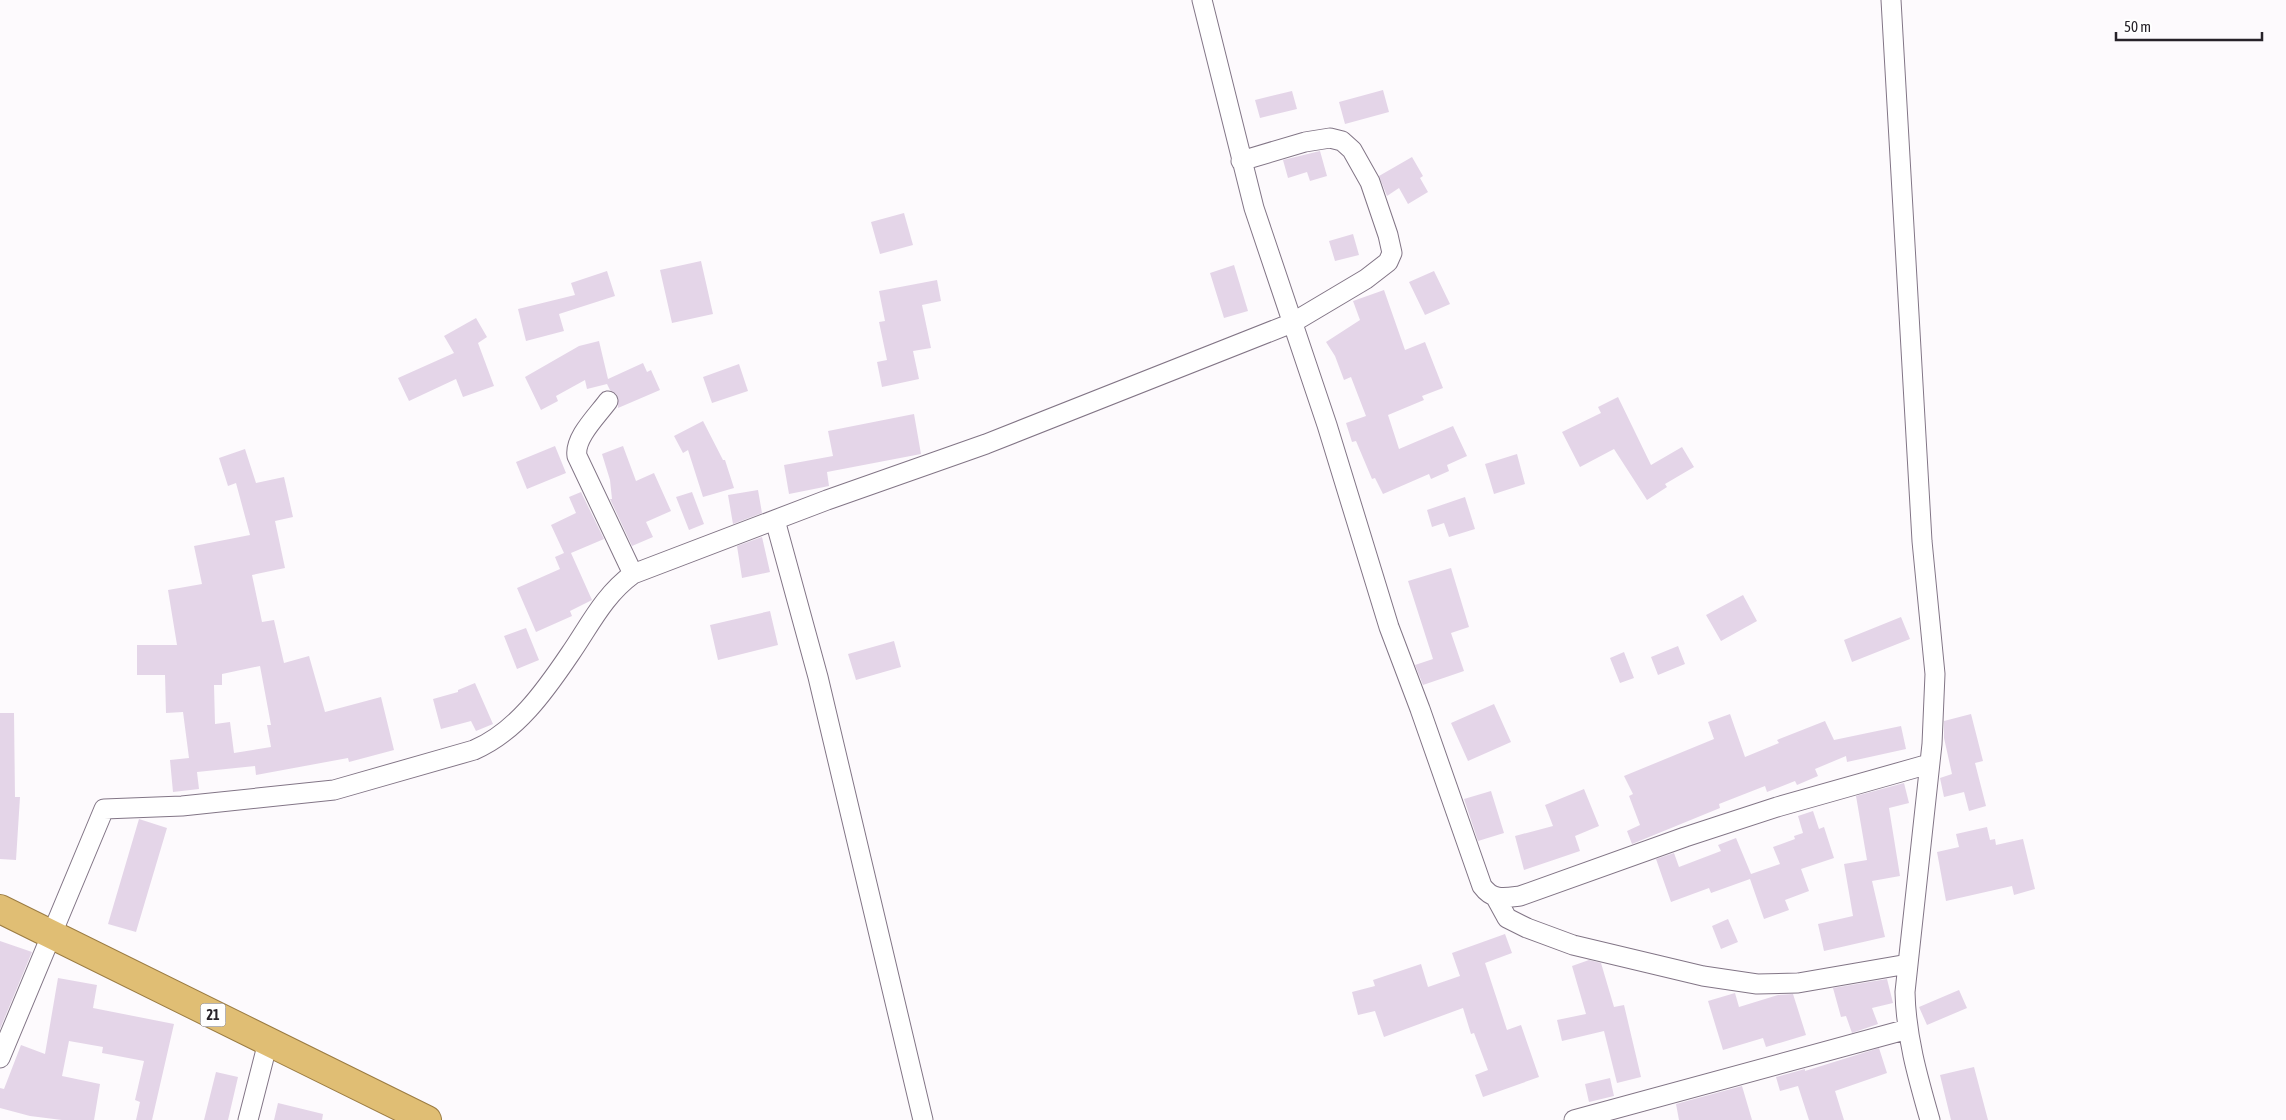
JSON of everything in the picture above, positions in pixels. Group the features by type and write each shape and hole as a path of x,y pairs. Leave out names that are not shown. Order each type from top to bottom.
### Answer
{"highway":[{"name":"21","path":"0,909 427,1120"}],"street":[{"path":"1202,0 1254,208 1327,425 1389,626 1482,886 1496,898 1507,918 1527,928 1573,945 1702,976 1757,984 1798,983 1908,964"},
{"path":"1891,0 1922,541 1935,674 1929,764 1905,992 1912,1056 1930,1120"},
{"path":"0,1058 104,809 182,806 334,790 485,745 509,730 518,720 570,654 604,601 619,584 633,574 775,520 986,444 1292,323 1366,279 1388,262 1392,253 1388,235 1370,182 1352,150 1342,141 1330,138 1305,142 1241,161"},
{"path":"608,401 585,432 576,449 577,456 633,574"},
{"path":"775,520 818,677 923,1120"},
{"path":"1496,898 1520,896 1749,816 1850,784 1929,764"},
{"path":"1574,1120 1908,1029"},
{"path":"248,1120 268,1042"}],"building":[{"path":"1383,90 1389,112 1345,124 1339,102"},
{"path":"1292,91 1297,109 1260,118 1255,100"},
{"path":"1320,151 1327,176 1310,181 1307,172 1288,178 1283,160"},
{"path":"1412,157 1423,176 1420,178 1428,192 1408,204 1399,188 1387,196 1379,176"},
{"path":"904,213 913,245 880,254 871,222"},
{"path":"1353,234 1359,255 1335,261 1329,241"},
{"path":"701,261 713,314 672,323 660,270"},
{"path":"1234,265 1248,311 1224,318 1210,273"},
{"path":"607,271 615,296 559,314 564,331 526,341 518,309 575,295 571,283"},
{"path":"1434,271 1450,304 1425,315 1409,282"},
{"path":"937,280 941,301 922,305 931,348 913,351 919,379 882,387 877,362 887,360 879,322 885,321 879,291"},
{"path":"1384,290 1405,350 1425,342 1443,388 1422,396 1424,400 1388,415 1399,449 1453,426 1467,456 1447,465 1449,471 1431,479 1429,474 1383,494 1375,478 1372,479 1356,441 1352,442 1346,423 1366,416 1351,377 1344,380 1335,356 1326,342 1360,320 1353,301"},
{"path":"476,318 487,337 478,343 494,386 463,397 456,379 409,401 398,378 454,353 444,336"},
{"path":"599,341 608,379 643,363 647,372 651,370 660,390 618,408 618,396 610,390 607,384 587,389 585,380 556,396 558,401 541,410 525,377 579,346"},
{"path":"739,364 748,391 712,403 703,377"},
{"path":"1618,397 1651,465 1682,447 1694,467 1665,484 1667,487 1647,500 1614,449 1580,467 1562,432 1601,413 1598,407"},
{"path":"914,414 921,454 827,472 829,486 789,494 784,465 833,456 828,431"},
{"path":"703,421 723,460 725,460 734,488 703,497 688,450 683,453 674,436"},
{"path":"555,446 566,473 527,489 516,462"},
{"path":"623,446 636,481 654,473 671,511 646,522 653,537 632,546 610,499 612,499 610,480 602,454"},
{"path":"245,449 256,483 284,477 293,517 275,521 285,568 252,575 262,622 274,620 284,663 309,656 325,712 381,697 394,750 349,762 348,758 256,775 255,766 197,772 199,789 173,792 170,760 189,758 183,712 166,713 165,675 137,675 137,645 177,645 168,590 202,584 194,546 250,535 236,483 228,486 219,458","holes":["260,666 271,725 267,725 271,747 234,753 230,722 215,724 214,685 222,685 222,674"]},
{"path":"1517,454 1525,484 1494,494 1485,464"},
{"path":"758,490 762,513 733,524 728,495"},
{"path":"581,492 604,539 571,553 592,600 570,611 572,616 536,632 517,588 560,569 555,557 564,553 551,525 576,513 569,497"},
{"path":"692,492 704,524 689,530 676,497"},
{"path":"1465,497 1475,529 1449,537 1444,523 1432,527 1427,510"},
{"path":"762,537 770,572 742,578 737,546"},
{"path":"1451,568 1469,627 1451,633 1464,671 1423,685 1415,665 1433,659 1408,581"},
{"path":"1743,595 1757,621 1721,641 1706,615"},
{"path":"770,611 778,645 718,660 710,625"},
{"path":"1901,617 1910,639 1852,662 1844,640"},
{"path":"526,628 539,660 517,669 504,636"},
{"path":"894,641 901,667 856,680 848,654"},
{"path":"1678,646 1685,664 1658,675 1651,657"},
{"path":"1624,652 1634,678 1620,683 1610,658"},
{"path":"475,683 493,724 476,731 471,721 441,729 433,699 458,692 458,690"},
{"path":"1494,704 1511,742 1468,761 1451,723"},
{"path":"0,713 14,713 15,797 20,797 16,860 0,859"},
{"path":"1730,714 1745,757 1779,743 1777,740 1825,721 1834,740 1901,726 1906,749 1847,762 1846,756 1815,769 1818,776 1797,785 1795,781 1767,792 1765,786 1719,804 1720,808 1632,844 1627,831 1640,825 1629,796 1633,794 1624,776 1714,739 1708,722"},
{"path":"1971,714 1983,761 1975,763 1986,806 1969,811 1964,792 1944,797 1940,778 1952,774 1944,738 1944,721"},
{"path":"1904,783 1909,803 1889,808 1900,876 1872,881 1885,937 1824,951 1818,924 1853,916 1844,864 1867,860 1856,796"},
{"path":"1584,789 1599,826 1575,836 1580,851 1524,870 1515,836 1553,826 1545,805"},
{"path":"1491,791 1504,833 1478,841 1464,799"},
{"path":"1813,811 1819,829 1824,827 1834,858 1801,869 1809,891 1785,900 1789,910 1764,919 1750,879 1711,893 1709,888 1671,902 1656,859 1674,853 1679,867 1721,851 1718,845 1736,838 1751,874 1780,864 1773,847 1795,839 1794,836 1803,833 1798,816"},
{"path":"139,819 167,828 136,932 108,924"},
{"path":"1987,827 1990,840 1995,839 1996,845 2023,839 2035,889 2014,895 2012,886 1946,901 1937,852 1959,847 1956,834"},
{"path":"1728,919 1738,942 1721,949 1712,926"},
{"path":"1505,934 1512,953 1485,963 1507,1030 1521,1025 1539,1077 1483,1097 1475,1075 1488,1070 1474,1033 1471,1034 1463,1008 1384,1037 1375,1011 1358,1015 1352,992 1375,986 1373,980 1421,964 1428,987 1460,976 1452,953"},
{"path":"0,941 32,952 0,1029"},
{"path":"1589,960 1601,963 1614,1007 1624,1005 1641,1077 1617,1083 1604,1031 1562,1041 1557,1020 1586,1014 1572,966"},
{"path":"58,978 97,985 93,1008 174,1024 152,1120 136,1120 140,1102 135,1100 144,1061 102,1053 103,1047 69,1041 62,1076 100,1084 94,1120 62,1120 30,1116 0,1108 0,1088 4,1089 21,1045 45,1054"},
{"path":"1887,979 1893,1003 1872,1008 1878,1024 1852,1033 1846,1016 1841,1017 1833,988"},
{"path":"1959,990 1967,1008 1927,1025 1919,1007"},
{"path":"1735,993 1739,1007 1778,995 1793,994 1806,1035 1766,1047 1763,1038 1723,1050 1708,1001"},
{"path":"1879,1048 1887,1073 1835,1091 1844,1120 1809,1120 1798,1086 1780,1091 1776,1077 1805,1069 1805,1071"},
{"path":"1974,1067 1988,1120 1951,1120 1940,1075"},
{"path":"216,1072 238,1077 228,1120 204,1120"},
{"path":"1610,1078 1614,1096 1589,1102 1585,1084"},
{"path":"1742,1086 1752,1120 1679,1120 1676,1104"},
{"path":"278,1103 323,1114 322,1120 274,1120"}]}
